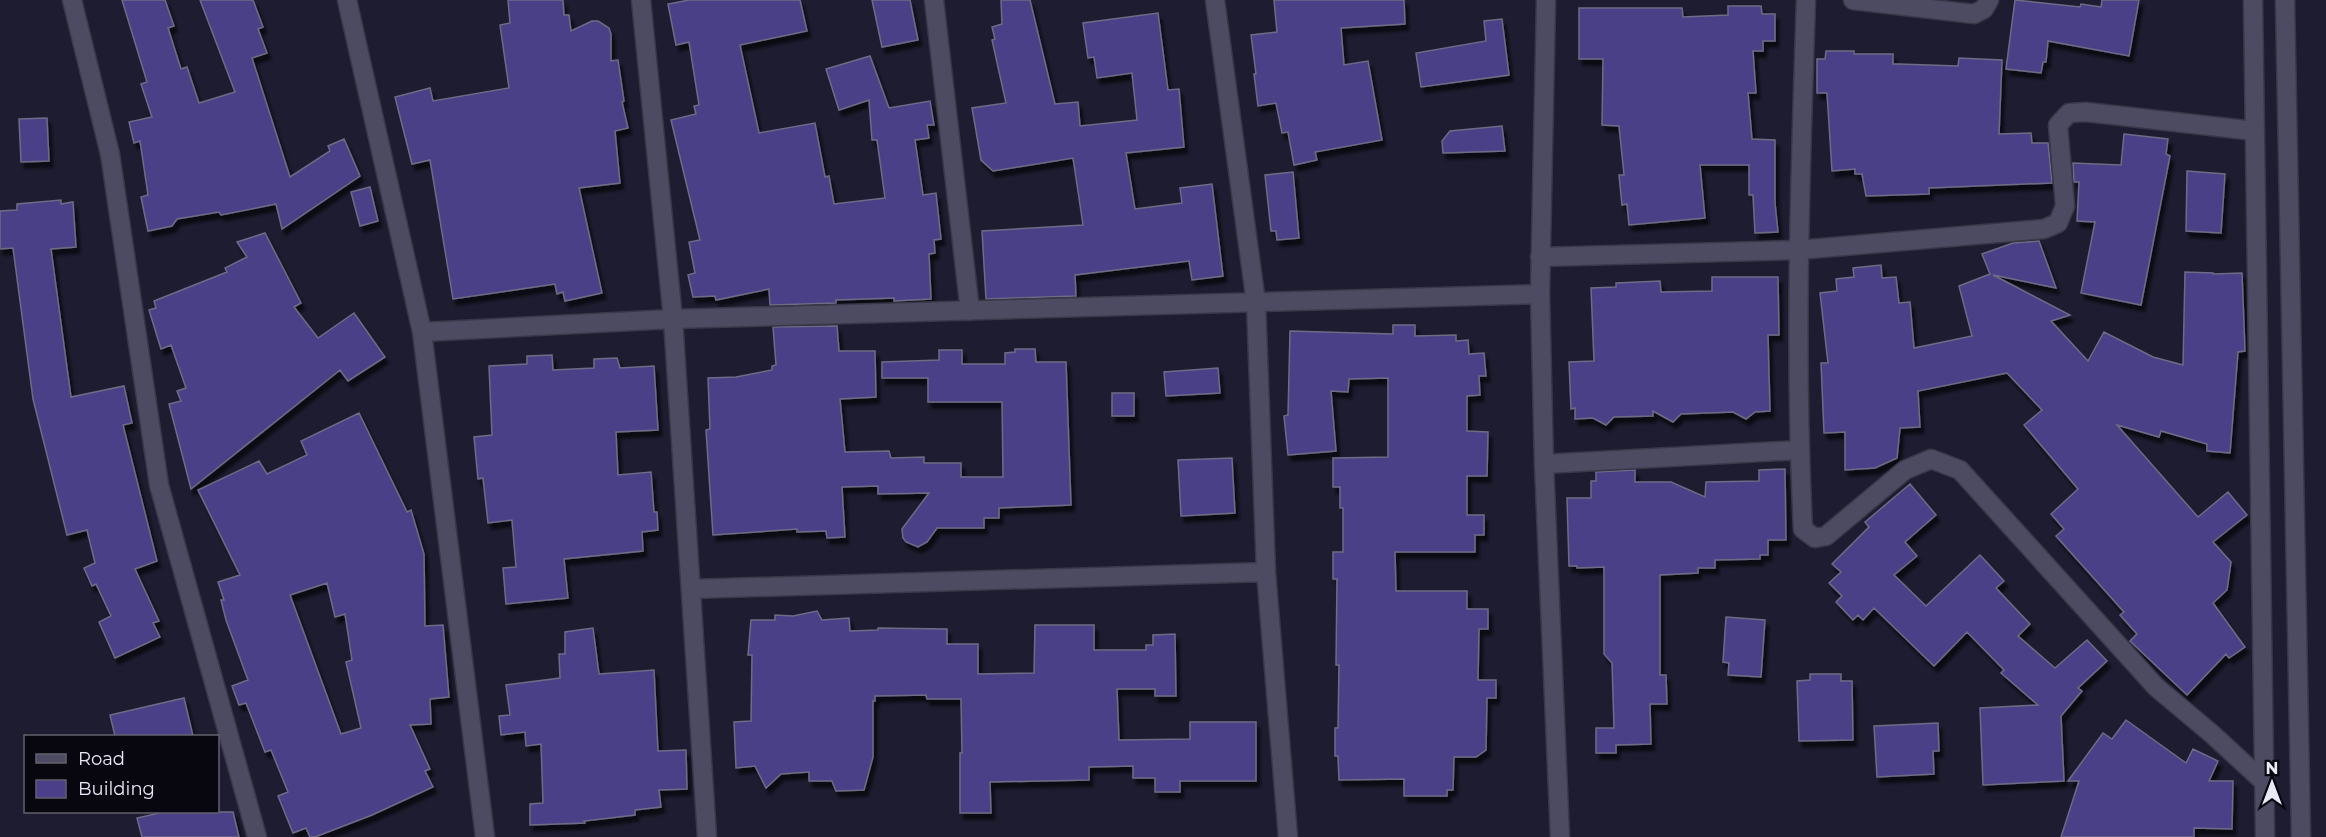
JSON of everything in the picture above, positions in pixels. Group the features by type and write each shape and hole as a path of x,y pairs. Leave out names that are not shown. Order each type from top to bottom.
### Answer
{"street":[{"path":"72,0 110,154 159,485 257,837"},
{"path":"347,0 422,332 484,837"},
{"path":"641,0 673,319 707,837"},
{"path":"934,0 970,311"},
{"path":"1215,0 1256,303 1266,572 1288,837"},
{"path":"1546,0 1540,294 1544,464 1560,837"},
{"path":"1806,0 1798,250 1799,450 1803,529 1815,538 1826,537 1905,470 1931,459 1960,470 2156,687 2263,781"},
{"path":"1853,0 1974,14 1984,9 1989,0"},
{"path":"2253,0 2265,837"},
{"path":"2285,0 2301,837"},
{"path":"1540,256 1798,250 2044,229 2058,223 2065,206 2058,125 2069,113 2086,112 2255,131"},
{"path":"422,332 673,319 1540,294"},
{"path":"1544,464 1799,450"},
{"path":"691,589 1266,572"}],"building":[{"path":"122,0 165,0 174,26 168,28 181,69 187,67 199,103 235,92 200,0 253,0 263,27 258,29 267,53 252,58 290,177 330,151 328,146 344,139 360,176 282,229 276,204 221,215 219,212 177,219 172,226 148,231 141,197 148,195 140,141 134,143 129,122 152,117 141,84 147,82"},
{"path":"508,0 563,0 564,15 569,15 571,31 592,21 598,21 609,28 611,34 611,61 618,60 624,101 622,102 628,128 615,131 620,183 579,188 602,293 565,301 563,292 557,294 555,284 453,299 430,160 412,164 395,97 430,88 433,101 509,88 500,25 510,23"},
{"path":"689,0 800,0 807,31 740,45 759,133 815,123 825,177 829,176 834,204 885,198 877,140 872,140 869,100 839,110 826,69 870,56 889,108 930,101 934,125 927,125 929,138 915,140 923,195 936,193 941,239 934,240 935,253 929,254 931,299 836,300 836,303 770,305 769,289 716,300 715,296 693,297 688,275 695,273 689,242 700,240 671,120 696,114 694,106 699,105 689,42 676,45 668,4"},
{"path":"872,0 910,0 918,40 882,47"},
{"path":"1001,0 1030,0 1055,104 1078,102 1080,126 1137,120 1132,73 1097,78 1094,57 1088,58 1083,23 1158,13 1168,90 1179,89 1184,147 1126,153 1135,209 1182,203 1180,188 1212,184 1223,276 1192,280 1189,261 1075,275 1076,296 986,299 982,231 1083,225 1073,158 993,171 981,160 972,108 1006,103 992,40 995,39 992,27 1002,24"},
{"path":"1274,0 1404,0 1405,24 1341,28 1344,65 1368,61 1382,140 1315,152 1317,160 1294,165 1288,132 1282,133 1276,103 1258,106 1254,74 1256,74 1251,35 1277,32"},
{"path":"2015,0 2101,7 2102,0 2139,0 2129,56 2048,41 2046,62 2043,62 2041,73 2006,69"},
{"path":"1728,6 1761,6 1762,14 1775,14 1775,41 1763,41 1763,51 1753,51 1756,93 1748,93 1752,139 1775,140 1775,203 1778,232 1755,233 1753,195 1749,195 1749,165 1700,165 1705,218 1629,225 1627,204 1622,205 1619,175 1624,175 1619,126 1602,125 1603,59 1579,59 1579,8 1682,8 1683,17 1728,15"},
{"path":"1502,19 1509,75 1421,87 1416,53 1486,41 1484,21"},
{"path":"1826,51 1893,54 1893,64 1958,66 1959,58 2002,60 1999,134 2031,133 2032,143 2048,143 2052,183 1929,188 1929,194 1866,196 1862,174 1855,174 1855,169 1832,171 1827,93 1817,93 1817,59 1825,59"},
{"path":"47,118 49,161 21,162 19,119"},
{"path":"1502,126 1505,151 1443,153 1442,141 1450,131"},
{"path":"2124,134 2168,139 2166,154 2170,156 2141,305 2081,293 2095,222 2077,221 2079,182 2074,182 2073,163 2121,165"},
{"path":"2187,171 2225,174 2221,233 2186,231"},
{"path":"1293,172 1299,238 1277,240 1276,231 1271,231 1265,175"},
{"path":"370,187 378,221 360,226 351,192"},
{"path":"61,200 61,204 73,202 76,247 51,249 71,397 124,386 132,423 123,425 157,561 135,569 159,621 153,623 160,637 115,658 99,622 111,616 96,584 92,586 84,568 95,563 87,530 67,535 33,399 13,248 0,249 0,211 17,210 17,204"},
{"path":"265,233 301,303 294,307 318,338 354,313 385,357 348,381 340,370 191,489 169,404 181,401 177,391 186,388 171,345 161,349 149,310 156,308 154,301 227,272 225,268 247,257 237,242"},
{"path":"2039,241 2056,288 1993,275 2070,315 2051,321 2088,361 2104,332 2153,357 2183,365 2185,272 2242,273 2245,351 2238,352 2230,453 2207,451 2207,444 2161,431 2159,437 2117,425 2198,517 2228,492 2247,515 2213,542 2231,562 2227,590 2213,603 2245,647 2229,658 2226,654 2187,695 2130,641 2137,634 2120,615 2124,612 2056,536 2064,529 2051,514 2078,489 2024,425 2042,410 2007,373 1918,391 1920,427 1900,428 1897,458 1875,468 1845,470 1845,432 1824,433 1821,363 1828,363 1820,293 1837,291 1836,279 1854,277 1853,268 1881,265 1882,278 1896,277 1899,303 1910,302 1914,348 1972,336 1959,286 1990,274 1982,254 2013,243"},
{"path":"1712,277 1778,277 1779,335 1768,335 1770,411 1755,412 1746,419 1733,412 1681,414 1673,422 1653,411 1653,416 1614,417 1606,425 1593,418 1575,419 1575,408 1571,409 1569,362 1594,361 1591,288 1616,287 1616,283 1660,281 1661,292 1712,291"},
{"path":"1393,325 1415,325 1415,336 1456,335 1456,341 1468,340 1469,354 1484,353 1486,376 1479,376 1480,395 1467,396 1467,431 1488,432 1487,476 1467,476 1467,515 1484,515 1484,535 1475,535 1475,552 1395,552 1396,591 1467,591 1467,609 1488,609 1488,629 1479,629 1478,680 1496,680 1496,698 1487,698 1486,750 1476,757 1454,757 1453,790 1447,790 1447,796 1404,796 1404,779 1339,780 1338,756 1335,756 1339,665 1336,665 1337,579 1333,579 1333,552 1343,552 1343,508 1340,508 1340,487 1333,487 1333,458 1388,457 1388,378 1349,379 1348,392 1331,391 1336,451 1288,455 1284,416 1288,415 1290,331 1393,334"},
{"path":"837,326 839,351 875,351 876,397 840,399 845,452 889,451 891,458 924,457 924,463 961,463 961,477 1003,477 1002,402 928,402 928,378 882,378 882,362 939,360 939,350 962,350 962,364 1005,364 1005,353 1015,352 1015,349 1035,349 1036,362 1066,362 1071,505 999,508 999,518 984,518 984,528 937,528 927,542 918,547 906,542 902,529 929,493 878,494 878,486 842,487 845,537 827,538 826,531 797,532 797,529 713,535 706,430 710,429 708,378 736,377 772,370 772,366 776,365 773,327"},
{"path":"552,355 553,370 594,368 594,359 617,358 620,368 654,366 658,430 616,432 618,475 651,472 654,512 657,512 658,530 642,532 643,551 564,559 568,598 506,604 503,568 516,567 512,520 488,523 483,478 478,479 474,437 492,435 489,366 527,364 527,356"},
{"path":"1218,368 1220,393 1166,396 1164,372"},
{"path":"1112,393 1134,393 1134,416 1112,416"},
{"path":"359,413 407,512 411,510 424,554 425,626 443,625 449,697 430,699 431,724 410,725 430,769 425,771 433,787 372,815 315,837 310,837 306,828 293,833 278,796 288,792 271,750 265,752 246,703 239,705 232,686 248,680 226,620 221,600 224,600 218,582 240,575 198,490 259,461 267,474 307,455 301,441","holes":["327,583 335,617 345,614 352,660 346,662 361,728 341,734 290,595"]},
{"path":"1232,458 1235,513 1181,516 1178,460"},
{"path":"1785,469 1786,540 1768,540 1768,555 1760,555 1760,559 1715,560 1715,568 1698,568 1698,573 1660,575 1660,675 1666,675 1667,704 1650,704 1651,744 1616,745 1616,753 1596,753 1596,728 1614,728 1612,663 1604,654 1604,567 1569,566 1567,498 1591,498 1591,481 1596,481 1596,472 1635,470 1635,482 1671,482 1705,497 1706,482 1759,481 1759,470"},
{"path":"1910,484 1936,515 1905,542 1917,556 1894,575 1926,606 1980,555 2004,581 1996,588 2030,624 2018,636 2055,668 2087,640 2107,661 2078,688 2082,691 2061,716 2064,781 1983,785 1980,708 2038,705 2001,673 2004,670 1967,632 1934,666 1874,608 1863,620 1858,615 1853,620 1836,602 1842,596 1829,583 1841,572 1832,564 1869,527 1865,522"},
{"path":"817,611 822,620 849,618 850,631 878,630 878,628 947,629 947,644 978,644 978,674 1034,673 1035,625 1094,625 1094,650 1146,650 1146,645 1153,645 1153,635 1175,634 1176,696 1155,696 1155,689 1117,689 1119,740 1190,739 1190,722 1256,722 1256,781 1180,781 1180,792 1155,792 1155,778 1133,778 1133,766 1089,767 1089,780 990,782 991,813 960,813 961,699 927,699 926,695 875,696 875,701 873,701 873,757 864,790 836,791 832,781 809,781 809,772 781,774 766,788 755,766 736,768 734,722 751,721 752,655 748,655 751,620 775,620 775,615 793,616"},
{"path":"1726,617 1765,620 1761,677 1728,675 1729,663 1723,662"},
{"path":"593,628 599,674 654,670 658,751 686,750 687,789 659,790 661,807 635,810 635,815 584,821 585,823 530,825 530,804 543,803 541,744 526,746 525,732 501,735 499,716 510,715 506,685 560,678 559,654 565,654 565,632"},
{"path":"1810,674 1841,674 1841,681 1852,681 1853,740 1799,741 1797,681 1810,680"},
{"path":"184,698 193,735 115,735 110,715"},
{"path":"2126,720 2186,763 2193,749 2218,761 2209,781 2233,781 2232,829 2194,828 2194,837 2061,837 2079,781 2068,781 2103,733 2112,739"},
{"path":"1938,723 1939,751 1933,751 1934,774 1877,777 1874,726"},
{"path":"233,812 239,837 142,837 137,818 160,813"}]}
